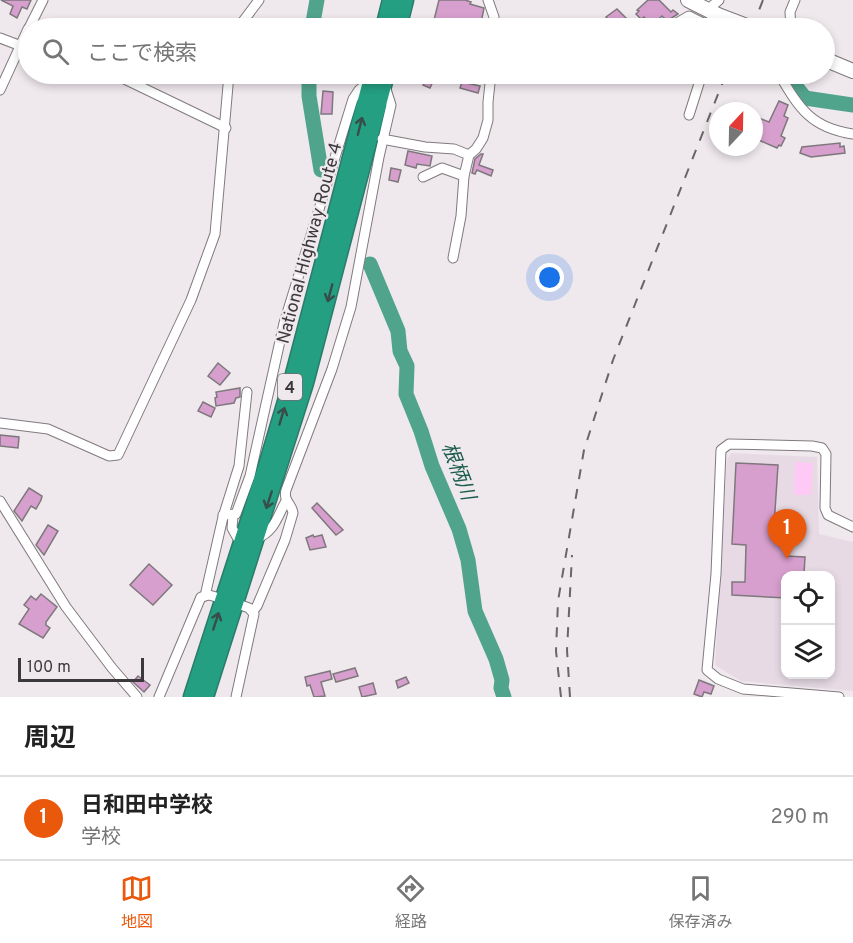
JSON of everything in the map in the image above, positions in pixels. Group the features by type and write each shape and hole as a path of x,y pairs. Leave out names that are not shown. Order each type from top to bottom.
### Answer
{"highway":[{"path":"386,18 391,0"},
{"path":"400,18 405,0"},
{"name":"National Highway Route 4","path":"192,697 249,542 268,462 376,84"},
{"name":"National Highway Route 4","path":"205,697 229,601"}],"street":[{"path":"34,18 43,0"},
{"path":"246,18 259,0"},
{"path":"488,0 494,18"},
{"path":"688,0 710,18"},
{"path":"712,18 712,6 720,0"},
{"path":"790,18 790,12 795,0"},
{"path":"685,18 689,16 700,18"},
{"path":"0,38 18,45"},
{"path":"0,90 18,52"},
{"path":"835,63 853,71"},
{"path":"135,84 226,128"},
{"path":"0,423 48,429 109,456 118,455 191,300 209,254 217,224 229,84"},
{"path":"228,515 236,514 250,476 284,323 319,214 352,99 359,90 368,84"},
{"path":"228,515 232,528 249,542 265,535 273,527 286,501 286,490 332,369 351,308 382,139 391,105 381,84"},
{"path":"453,258 462,216 464,176 469,155 483,138 488,120 490,84"},
{"path":"689,115 699,84"},
{"path":"786,84 807,115 816,123 853,134"},
{"path":"382,139 425,147 454,149 469,155"},
{"path":"423,177 442,168 464,176"},
{"path":"205,596 239,466 247,392"},
{"path":"839,697 781,694 744,689 718,679 707,670 716,574 722,450 729,444 822,448 826,454 825,508 828,515 853,527"},
{"path":"0,501 66,607 111,668 137,697"},
{"path":"236,697 253,611 285,540 293,513 286,501"},
{"path":"159,697 201,597 210,595 253,611"}],"shaded area":[{"path":"731,453 817,457 819,534 853,542 853,691 741,681 715,665 727,460"},
{"path":"795,462 813,463 811,495 794,495"}],"building":[{"path":"1,0 31,0 27,9 22,7 17,18 10,14 13,6"},
{"path":"439,0 465,0 484,8 482,18 434,18"},
{"path":"648,0 659,0 671,12 673,10 678,14 672,18 662,16 640,18 636,14 639,11 637,10"},
{"path":"617,9 626,18 607,18"},
{"path":"461,84 480,86 478,93 460,88"},
{"path":"323,91 333,92 332,114 321,114"},
{"path":"779,101 788,105 784,116 788,118 781,136 785,138 781,146 777,148 763,142 763,120 769,122"},
{"path":"840,143 840,147 844,146 845,153 811,157 800,153 802,147"},
{"path":"408,151 432,156 430,166 417,164 416,168 405,165"},
{"path":"483,154 479,165 493,170 491,176 477,170 475,174 472,173 475,159"},
{"path":"391,168 401,170 398,182 389,180"},
{"path":"218,363 230,373 220,385 208,376"},
{"path":"240,388 240,397 236,398 234,403 216,406 216,392"},
{"path":"203,402 215,408 211,417 198,411"},
{"path":"0,435 19,437 18,448 0,446"},
{"path":"736,463 778,465 774,526 788,527 786,556 805,557 804,571 781,571 781,598 732,595 732,582 745,582 746,545 732,544"},
{"path":"29,488 42,496 36,509 31,506 22,521 14,511"},
{"path":"317,503 343,530 336,535 312,508"},
{"path":"48,525 58,531 44,555 36,545"},
{"path":"313,535 314,537 322,535 326,547 310,550 306,538"},
{"path":"149,564 172,585 153,605 130,585"},
{"path":"41,594 57,607 46,622 50,628 43,638 19,624 29,609 24,605 31,596 36,600"},
{"path":"355,668 358,676 336,682 333,674"},
{"path":"330,671 332,679 321,682 325,696 314,697 310,685 307,686 305,677"},
{"path":"138,676 150,685 144,692 133,682"},
{"path":"406,677 409,683 398,688 396,681"},
{"path":"699,680 714,686 711,694 704,692 702,697 694,694"},
{"path":"373,683 376,694 362,697 359,687"}],"waterway":[{"name":"根柄川","path":"314,18 317,0"},
{"name":"根柄川","path":"309,84 321,170"},
{"path":"794,84 805,98 853,105"},
{"name":"根柄川","path":"370,264 398,331 400,351 407,366 406,394 432,466 459,529 468,560 475,611 496,659 504,697"}],"railway":[{"path":"756,18 763,0"},
{"path":"561,697 556,651 558,601 584,450 613,360 722,84"},
{"path":"570,697 567,650 572,555"}],"place":[{"name":"日和田中学校","path":"787,559"}]}
